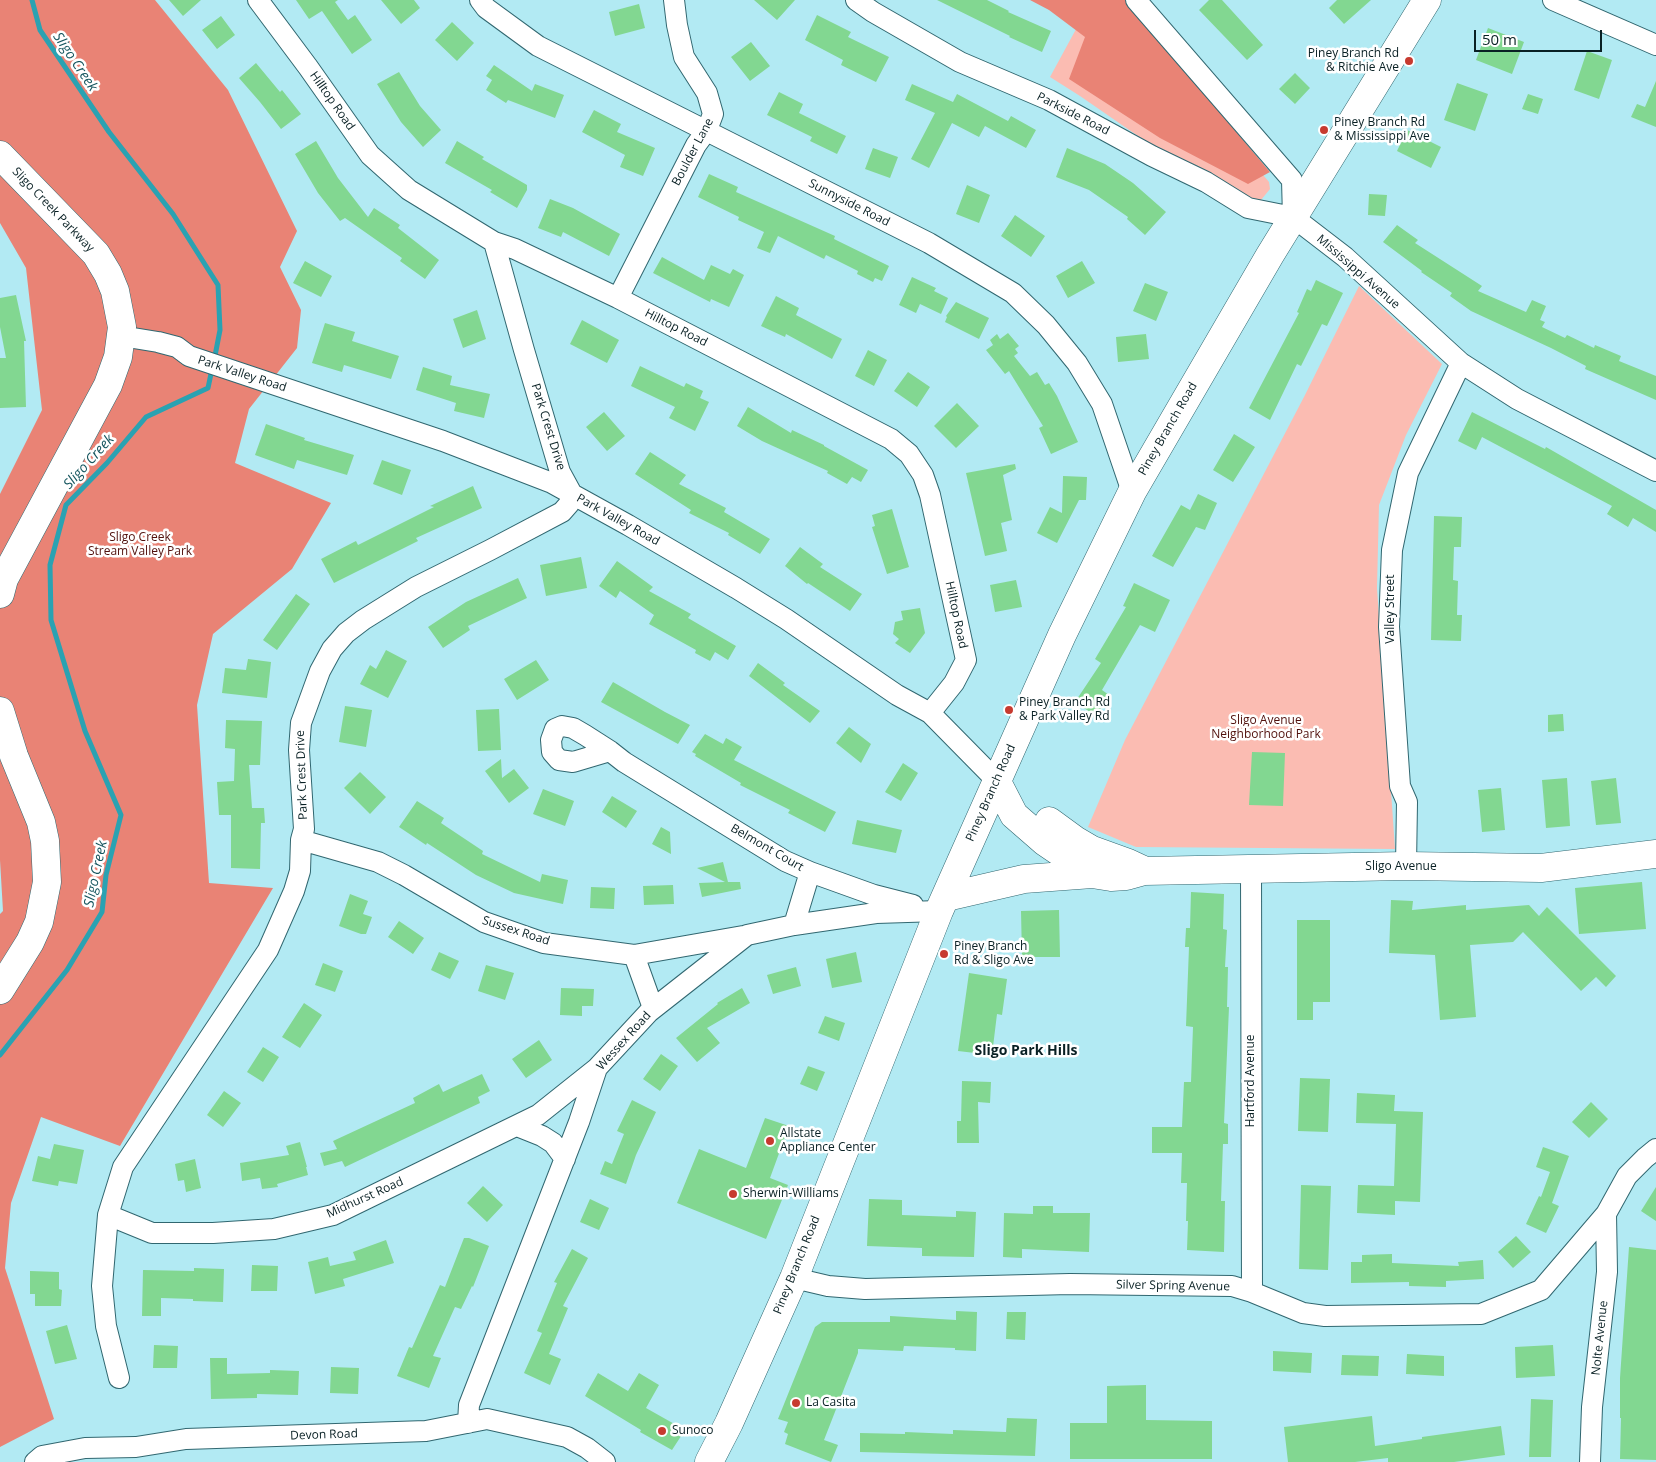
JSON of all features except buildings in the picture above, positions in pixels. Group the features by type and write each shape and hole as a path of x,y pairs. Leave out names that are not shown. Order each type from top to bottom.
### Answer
{"street":[{"name":"Hilltop Road","path":"258,0 370,155 409,190 494,242 515,249 618,298 891,439 909,454 923,475 930,494 966,660 954,683 930,713"},
{"name":"Sunnyside Road","path":"480,0 486,8 538,46 929,243 1013,293 1046,324 1077,363 1102,404 1132,492"},
{"name":"Boulder Lane","path":"618,298 696,144 707,130 713,114 706,93 684,57 676,25 674,0"},
{"name":"Parkside Road","path":"856,0 873,12 960,62 1049,100 1152,156 1206,182 1248,208 1293,217"},
{"path":"1136,0 1292,180 1293,217"},
{"name":"Piney Branch Road","path":"709,1462 729,1423 794,1278 942,904 996,780 1062,635 1132,492 1293,217 1427,0"},
{"path":"1553,0 1656,44"},
{"name":"Sligo Creek Parkway","path":"0,155 96,254 108,274 115,291 122,321 121,341 114,372 108,386 4,579 0,594"},
{"name":"Mississippi Avenue","path":"1293,217 1345,258 1461,363 1516,399 1656,471"},
{"name":"Park Crest Drive","path":"118,1378 106,1326 102,1286 108,1215 123,1167 268,950 296,884 300,871 301,840 304,829 299,750 300,723 320,671 332,649 354,627 416,586 562,512 572,494 560,472 494,242"},
{"name":"Park Valley Road","path":"121,341 158,342 177,347 194,358 443,440 552,483 736,588 897,695 930,713 996,780"},
{"name":"Valley Street","path":"1406,866 1407,802 1400,786 1389,627 1392,550 1408,473 1461,363"},
{"path":"0,710 14,756 41,822 45,842 47,882 39,922 30,942 0,990"},
{"name":"Belmont Court","path":"610,751 624,762 785,861 874,895 942,904"},
{"name":"Sligo Avenue","path":"996,780 1014,815 1045,842 1092,874 1110,877 1126,876 1144,870 1406,866 1541,868 1656,854"},
{"name":"Sligo Avenue","path":"996,780 1075,840 1092,850 1144,870"},
{"name":"Sussex Road","path":"301,840 378,862 484,922 544,943 634,955 747,935"},
{"name":"Hartford Avenue","path":"1251,869 1252,1292"},
{"path":"794,925 810,872"},
{"path":"942,904 1024,879 1092,874"},
{"name":"Wessex Road","path":"468,1423 469,1405 580,1122 597,1068 654,1008 747,935 794,925 942,904"},
{"path":"634,955 654,1008"},
{"name":"Midhurst Road","path":"108,1215 152,1233 213,1233 274,1229 333,1215 538,1115 597,1068"},
{"path":"517,1126 554,1143 565,1159"},
{"name":"Silver Spring Avenue","path":"794,1278 828,1286 866,1289 1070,1284 1232,1286 1252,1292 1303,1314 1325,1316 1481,1314 1541,1290 1606,1214 1627,1176 1644,1158 1656,1149"},
{"name":"Nolte Avenue","path":"1590,1462 1592,1407 1607,1272 1606,1214"},
{"name":"Devon Road","path":"35,1462 42,1456 85,1448 136,1454 186,1439 426,1431 487,1420 567,1437 587,1448 605,1462"}],"green space":[{"name":"Sligo Creek Stream Valley Park","path":"0,0 155,0 228,90 297,231 280,267 301,310 297,348 249,409 235,463 331,503 292,569 213,634 197,705 209,883 273,888 120,1146 41,1117 11,1203 5,1268 54,1419 0,1447 0,914 3,911 0,860 0,494 42,410 26,268 0,223"},
{"path":"1030,0 1125,0 1270,172 1248,184 1160,138 1069,79 1085,37 1049,10"},
{"path":"1081,20 1200,100 1269,182 1270,189 1261,200 1249,206 1234,207 1214,199 1164,154 1050,77"},
{"name":"Sligo Avenue Neighborhood Park","path":"1359,286 1442,364 1406,435 1379,505 1377,588 1395,849 1136,847 1088,827 1125,740 1305,395"}],"waterway":[{"name":"Sligo Creek","path":"32,0 40,30 109,132 173,214 218,285 220,330 214,361"},
{"name":"Sligo Creek","path":"0,1055 67,970 102,912 106,875 121,815 85,731 51,620 50,565 66,505 107,463 146,417 208,388 212,369"}],"place":[{"name":"Piney Branch Rd & Ritchie Ave","path":"1409,61"},
{"name":"Piney Branch Rd & Mississippi Ave","path":"1324,130"},
{"name":"Piney Branch Rd & Park Valley Rd","path":"1009,710"},
{"name":"Piney Branch Rd & Sligo Ave","path":"944,954"},
{"name":"Allstate Appliance Center","path":"770,1141"},
{"name":"Sherwin-Williams","path":"733,1194"},
{"name":"La Casita","path":"796,1403"},
{"name":"Sunoco","path":"662,1431"}],"district":[{"name":"Sligo Park Hills","path":"1026,1051"}]}
